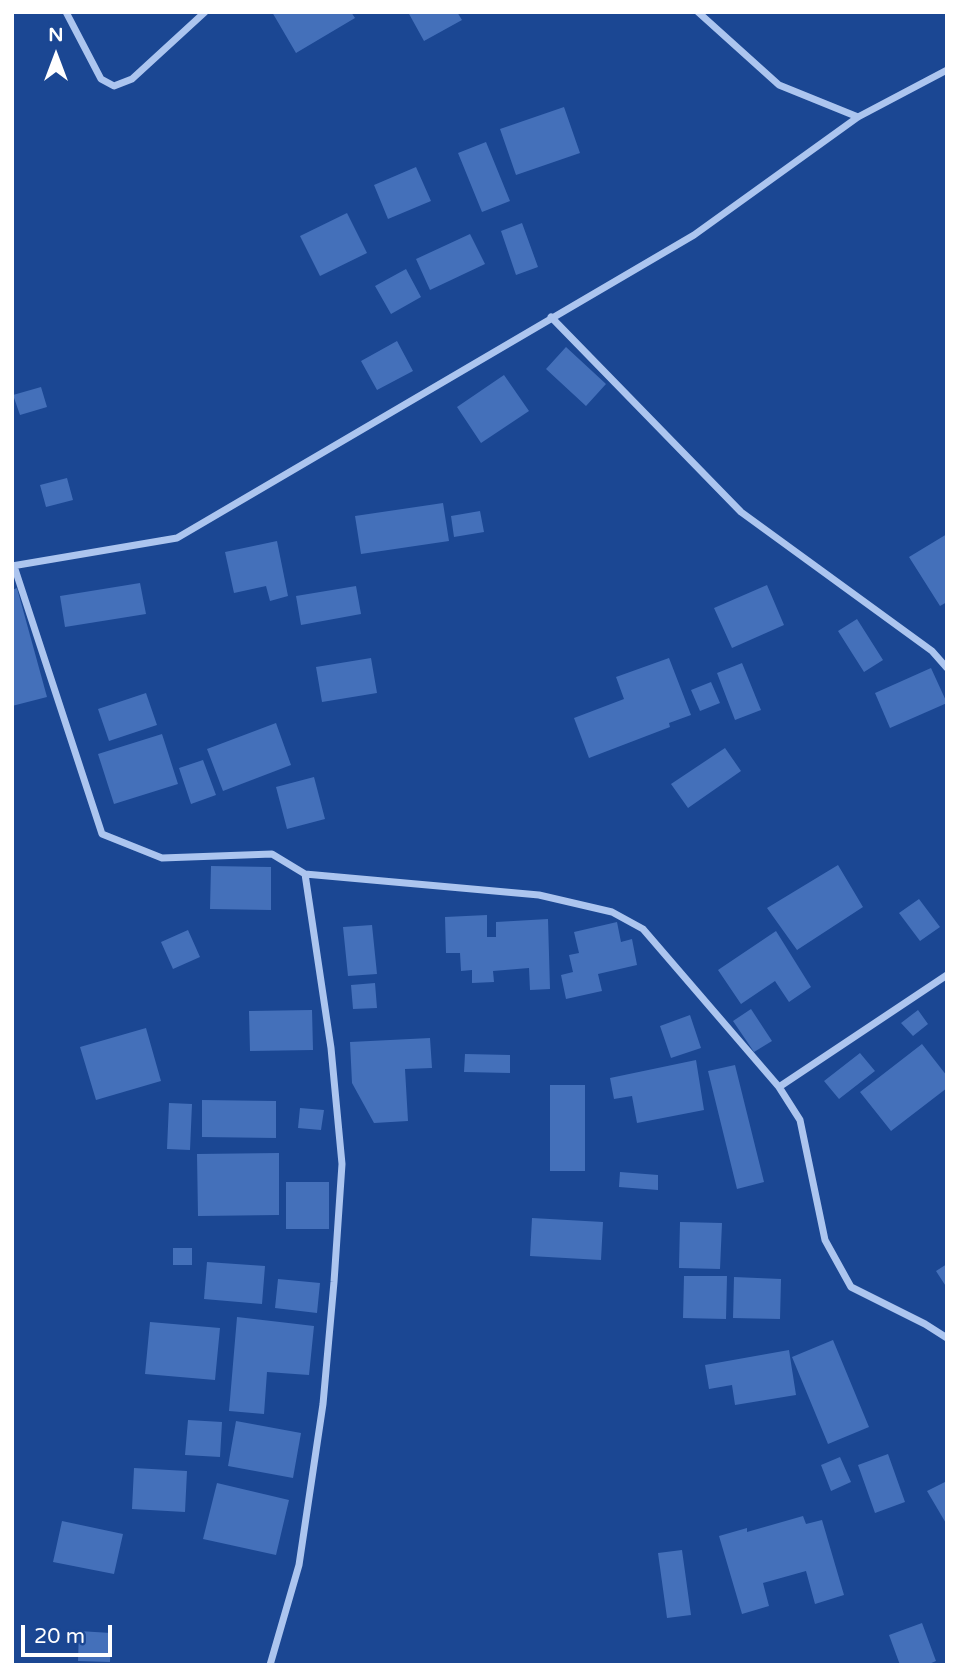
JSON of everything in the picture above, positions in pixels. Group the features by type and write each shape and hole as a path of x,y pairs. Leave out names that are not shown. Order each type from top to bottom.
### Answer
{"street":[{"path":"66,12 101,79 114,86 131,79 205,12"},
{"path":"698,12 779,85 858,117"},
{"path":"947,70 858,117 694,235 177,538 13,566 102,834 162,858 272,854 305,874 539,895 612,912 643,929 779,1087 800,1120 825,1240 850,1287 925,1324 947,1338"},
{"path":"551,317 741,512 932,651 947,668"},
{"path":"270,1665 299,1564 323,1404 342,1164 331,1048 305,874"},
{"path":"779,1087 947,975"}],"building":[{"path":"272,12 351,12 355,18 296,53"},
{"path":"408,12 457,12 462,20 424,41"},
{"path":"564,107 580,153 516,175 500,129"},
{"path":"486,142 510,201 482,212 458,153"},
{"path":"416,167 431,201 388,219 374,185"},
{"path":"347,213 367,253 320,276 300,236"},
{"path":"522,223 538,267 516,275 501,231"},
{"path":"470,234 485,264 430,290 416,259"},
{"path":"406,269 421,297 391,314 375,286"},
{"path":"397,341 413,371 377,390 361,361"},
{"path":"566,347 606,384 586,406 546,369"},
{"path":"504,375 529,411 481,443 457,407"},
{"path":"41,387 47,407 20,415 13,395"},
{"path":"67,478 73,500 46,507 40,485"},
{"path":"443,503 449,541 361,554 355,516"},
{"path":"480,511 484,532 454,537 451,516"},
{"path":"947,534 947,602 940,606 909,557"},
{"path":"277,541 288,596 270,601 266,586 234,593 225,552"},
{"path":"140,583 146,614 65,627 60,596"},
{"path":"767,585 784,625 732,648 714,608"},
{"path":"356,586 361,614 301,625 296,596"},
{"path":"17,588 47,697 12,706 12,590"},
{"path":"857,619 883,660 864,672 838,631"},
{"path":"371,658 377,693 322,702 316,667"},
{"path":"669,658 691,715 669,723 670,727 589,758 574,718 624,699 616,677"},
{"path":"742,663 761,710 735,720 717,673"},
{"path":"931,668 947,703 890,728 875,693"},
{"path":"711,682 720,703 700,711 691,690"},
{"path":"146,693 157,725 109,741 98,709"},
{"path":"276,723 291,765 223,791 207,749"},
{"path":"162,734 178,784 114,804 98,754"},
{"path":"725,748 741,771 688,808 671,784"},
{"path":"203,760 216,795 191,804 179,768"},
{"path":"314,777 325,819 287,829 276,787"},
{"path":"838,865 863,907 797,950 767,908"},
{"path":"211,866 271,867 271,910 210,909"},
{"path":"919,899 940,927 920,941 899,913"},
{"path":"487,915 487,937 496,937 496,922 548,919 550,989 530,990 529,968 493,971 494,982 472,983 472,970 461,971 460,953 446,953 445,917"},
{"path":"617,922 621,942 632,939 637,965 598,974 602,991 566,999 561,975 573,972 569,955 579,953 574,932"},
{"path":"372,925 377,974 348,976 343,927"},
{"path":"188,930 200,957 173,969 161,942"},
{"path":"776,931 811,987 789,1002 775,981 741,1004 718,970"},
{"path":"375,983 377,1008 353,1009 351,985"},
{"path":"751,1009 772,1041 754,1052 733,1021"},
{"path":"312,1010 313,1050 250,1051 249,1011"},
{"path":"918,1010 928,1024 913,1036 901,1023"},
{"path":"690,1015 701,1048 671,1058 660,1026"},
{"path":"146,1028 161,1081 96,1100 80,1047"},
{"path":"430,1038 432,1068 405,1069 408,1121 374,1123 352,1083 350,1042"},
{"path":"922,1044 947,1076 947,1088 891,1131 860,1092"},
{"path":"860,1053 875,1071 839,1099 824,1081"},
{"path":"465,1054 510,1055 510,1073 464,1072"},
{"path":"696,1060 704,1110 637,1123 632,1096 614,1099 610,1078"},
{"path":"735,1065 764,1182 737,1189 708,1071"},
{"path":"550,1085 585,1085 585,1171 550,1171"},
{"path":"202,1100 276,1101 276,1138 202,1137"},
{"path":"169,1103 192,1104 190,1150 167,1149"},
{"path":"300,1108 324,1110 321,1130 298,1128"},
{"path":"279,1153 279,1215 198,1216 197,1154"},
{"path":"620,1172 658,1175 658,1190 619,1187"},
{"path":"286,1182 329,1182 329,1229 286,1229"},
{"path":"532,1218 603,1222 601,1260 530,1256"},
{"path":"680,1222 722,1223 720,1269 679,1268"},
{"path":"173,1248 192,1248 192,1265 173,1265"},
{"path":"207,1262 265,1266 262,1304 204,1299"},
{"path":"947,1264 947,1288 936,1271"},
{"path":"684,1276 727,1276 726,1319 683,1318"},
{"path":"734,1277 781,1279 780,1319 733,1318"},
{"path":"278,1279 320,1283 317,1313 275,1308"},
{"path":"237,1317 314,1326 309,1375 267,1372 264,1414 229,1411"},
{"path":"150,1322 220,1328 215,1380 145,1374"},
{"path":"833,1340 869,1427 828,1444 792,1357"},
{"path":"789,1350 796,1395 735,1405 732,1385 709,1389 705,1365"},
{"path":"188,1420 222,1422 220,1457 185,1455"},
{"path":"236,1421 301,1433 293,1478 228,1466"},
{"path":"888,1454 905,1502 875,1513 858,1465"},
{"path":"840,1457 851,1482 831,1491 821,1465"},
{"path":"134,1468 187,1471 185,1512 132,1509"},
{"path":"947,1481 947,1525 927,1491"},
{"path":"217,1483 289,1500 276,1555 203,1539"},
{"path":"803,1516 806,1524 822,1520 844,1595 815,1604 806,1571 763,1583 769,1606 742,1614 719,1536 747,1528 747,1532"},
{"path":"62,1521 123,1534 114,1574 53,1562"},
{"path":"682,1550 691,1615 667,1618 658,1553"},
{"path":"922,1623 936,1661 927,1665 900,1665 889,1635"},
{"path":"79,1631 111,1633 110,1662 78,1661"}]}
